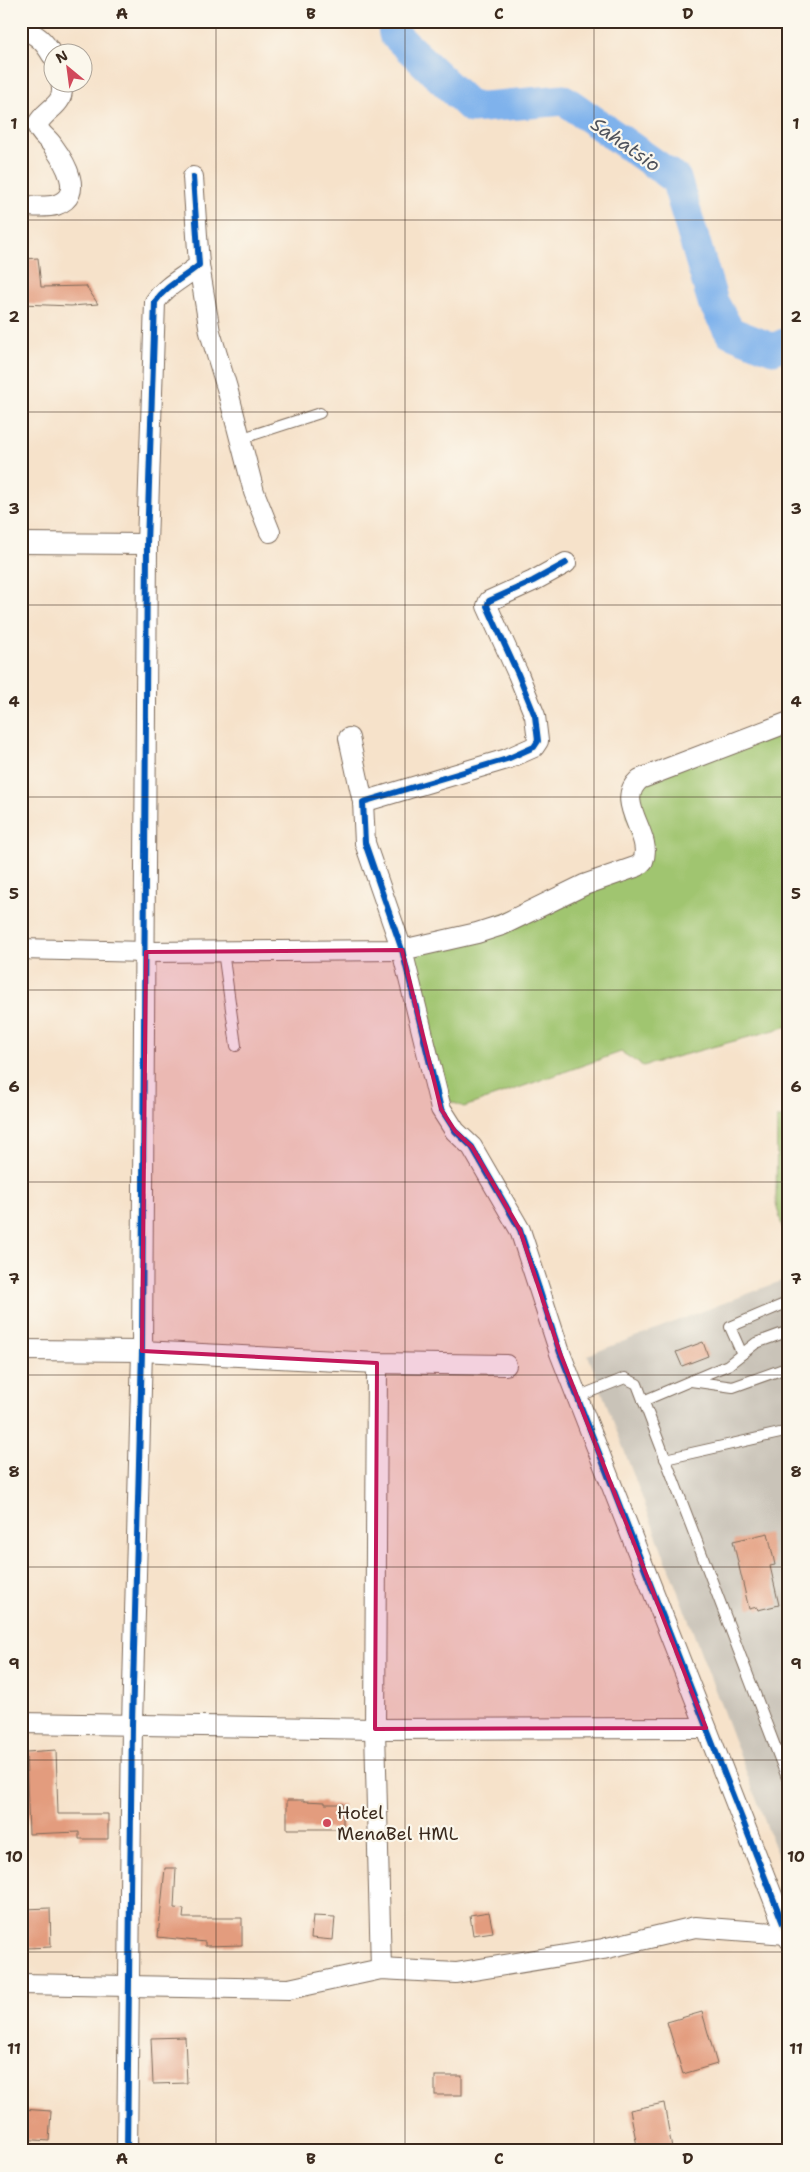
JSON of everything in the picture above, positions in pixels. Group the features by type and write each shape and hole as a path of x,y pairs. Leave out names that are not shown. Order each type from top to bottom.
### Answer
{"street":[{"path":"21,29 35,34 46,42"},
{"path":"21,206 56,205 66,199 72,184 69,171 52,144 40,133 37,125 40,119 62,98 63,92"},
{"path":"193,177 199,266 210,332 254,492 270,532"},
{"path":"127,2151 132,1724 142,1351 146,952 146,544 155,302 163,290 184,278 199,266"},
{"path":"21,543 146,544"},
{"path":"363,802 507,760 534,747 538,742 534,716 518,674 487,606 489,601 533,581 566,563"},
{"path":"21,949 146,952 402,950 477,933 502,925 584,885 638,866 645,856 630,798 634,784 640,779 789,722"},
{"path":"21,1984 289,1989 381,1969 456,1973 603,1949 695,1927 788,1936 560,1353 520,1230 472,1147 455,1131 441,1109 402,950 365,843 363,802 350,738"},
{"path":"21,1350 142,1351 377,1363 506,1365"},
{"path":"377,1363 375,1729 381,1969"},
{"path":"21,1723 375,1729 706,1728"}],"lane":[{"path":"240,439 320,413"},
{"path":"223,950 236,1046"},
{"path":"742,1354 730,1327 789,1302"},
{"path":"643,1401 728,1365 756,1343 789,1331"},
{"path":"691,1381 733,1386 789,1366"},
{"path":"577,1397 625,1378 637,1384 784,1759 789,1783"},
{"path":"665,1459 789,1431"}],"highlighted area":[{"path":"402,950 441,1109 455,1131 472,1147 520,1230 560,1353 706,1728 375,1729 377,1363 142,1351 146,952"}],"shaded area":[{"path":"789,1278 789,1885 588,1355"}],"green space":[{"path":"789,719 789,1026 643,1066 621,1052 464,1107 447,1100 404,949 640,867 622,794"},
{"path":"777,1118 789,1118 789,1241 785,1238 776,1203"}],"building":[{"path":"38,258 41,287 86,286 98,304 71,306 21,304 21,259"},
{"path":"703,1342 708,1356 682,1366 676,1352"},
{"path":"768,1533 775,1565 770,1566 779,1605 758,1610 757,1607 749,1609 733,1541"},
{"path":"56,1750 58,1814 108,1814 108,1839 79,1839 79,1832 29,1834 26,1752"},
{"path":"287,1800 343,1804 343,1829 287,1829"},
{"path":"165,1868 176,1868 174,1908 184,1909 183,1918 242,1918 242,1945 205,1946 205,1942 158,1937"},
{"path":"50,1908 51,1947 26,1948 24,1909"},
{"path":"489,1912 493,1932 473,1935 470,1915"},
{"path":"313,1916 335,1917 333,1940 311,1938"},
{"path":"702,2012 717,2064 683,2074 667,2022"},
{"path":"185,2037 187,2083 153,2084 151,2038"},
{"path":"435,2076 462,2076 462,2095 435,2095"},
{"path":"664,2103 672,2149 638,2151 630,2110"},
{"path":"21,2109 51,2111 49,2141 21,2139"}],"waterway":[{"name":"Sahatsio","path":"392,21 394,34 472,108 564,100 676,179 713,302 730,332 773,349 789,342"}],"cycle path":[{"path":"127,2151 132,1724 142,1351 147,544 155,302 170,286 199,265 193,177"},
{"path":"566,563 533,581 489,601 487,606 535,716 538,741 534,747 507,759 363,802 365,843 402,950 441,1109 455,1131 472,1147 520,1230 560,1353 789,1939"}],"place":[{"name":"Hotel MenaBel HML","path":"327,1823"}]}
